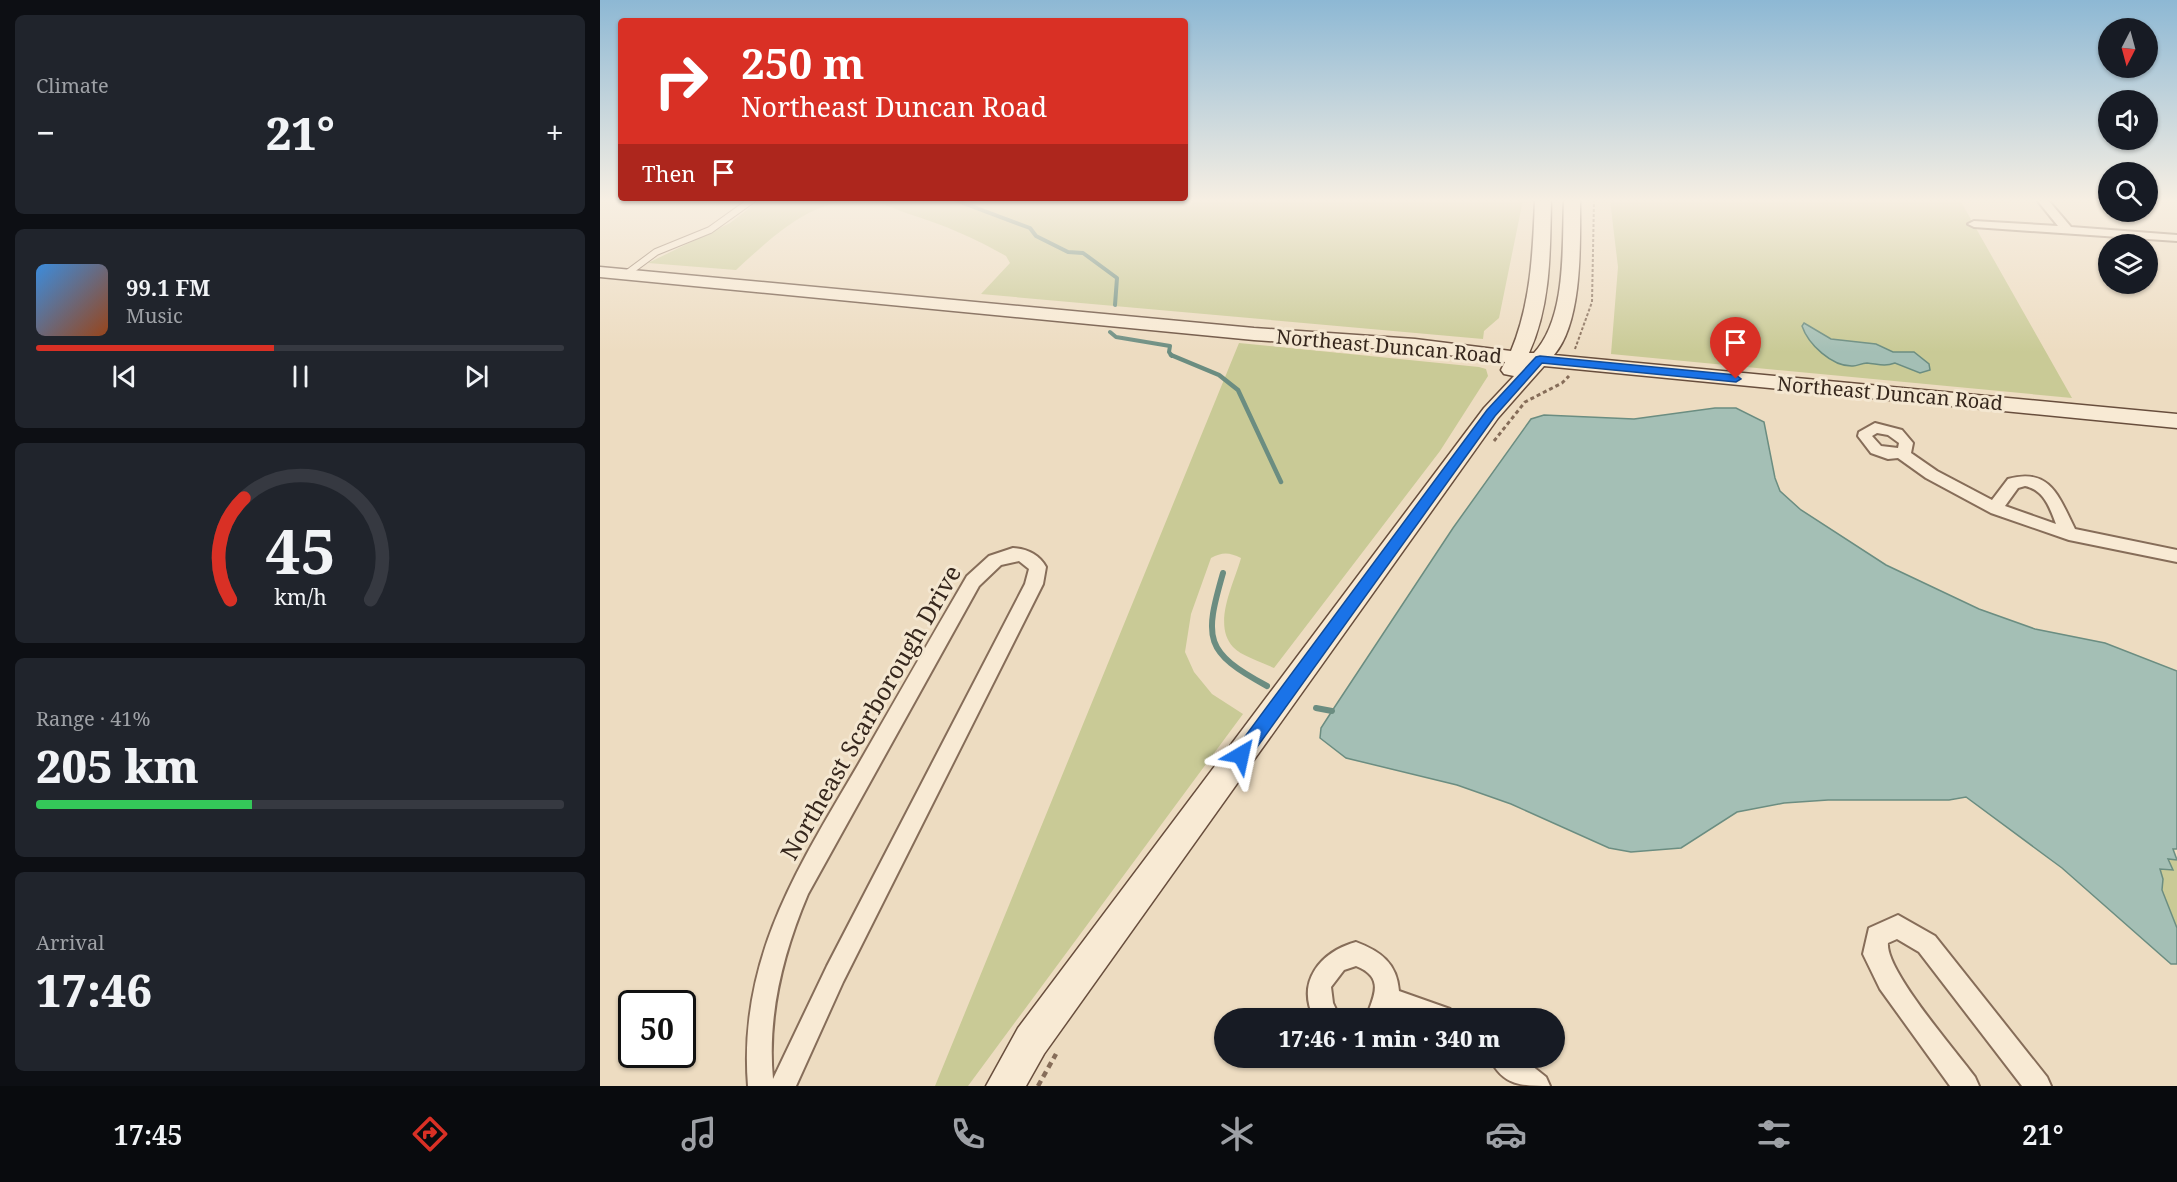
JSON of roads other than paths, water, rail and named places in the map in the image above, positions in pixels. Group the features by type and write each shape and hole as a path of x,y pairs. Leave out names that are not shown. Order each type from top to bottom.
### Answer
{"street":[{"path":"1491,413 1503,382 1529,332 1539,290 1541,251"},
{"path":"1005,1086 1038,1032 1491,413 1552,345 1569,292 1570,251"},
{"name":"Northeast Duncan Road","path":"600,272 1254,334 1415,345 2177,421"},
{"path":"1901,453 1926,471 1995,507 2105,545 2177,556"},
{"path":"1995,507 2013,483 2024,481 2040,486 2049,490 2069,534"},
{"name":"Northeast Scarborough Drive","path":"761,1086 761,1018 768,974 800,886 973,581 982,569 1001,556 1018,553 1032,558 1038,567 1034,584 841,964 783,1086"},
{"path":"1966,1086 1888,981 1875,954 1876,936 1898,926 1927,944 2038,1086"},
{"path":"1322,1008 1320,982 1334,961 1345,955 1356,954 1378,963 1388,986 1382,1008"},
{"path":"1515,1068 1537,1086"}],"lane":[{"path":"624,274 659,251"}],"waterway":[{"path":"1065,251 1083,253 1117,278 1115,305"},
{"path":"1110,332 1116,337 1170,346 1169,352 1171,355"},
{"path":"1171,355 1219,375 1238,390 1281,482"},
{"path":"1223,573 1213,614 1214,642 1220,653 1231,663 1267,686"},
{"path":"1316,708 1332,711"}]}
